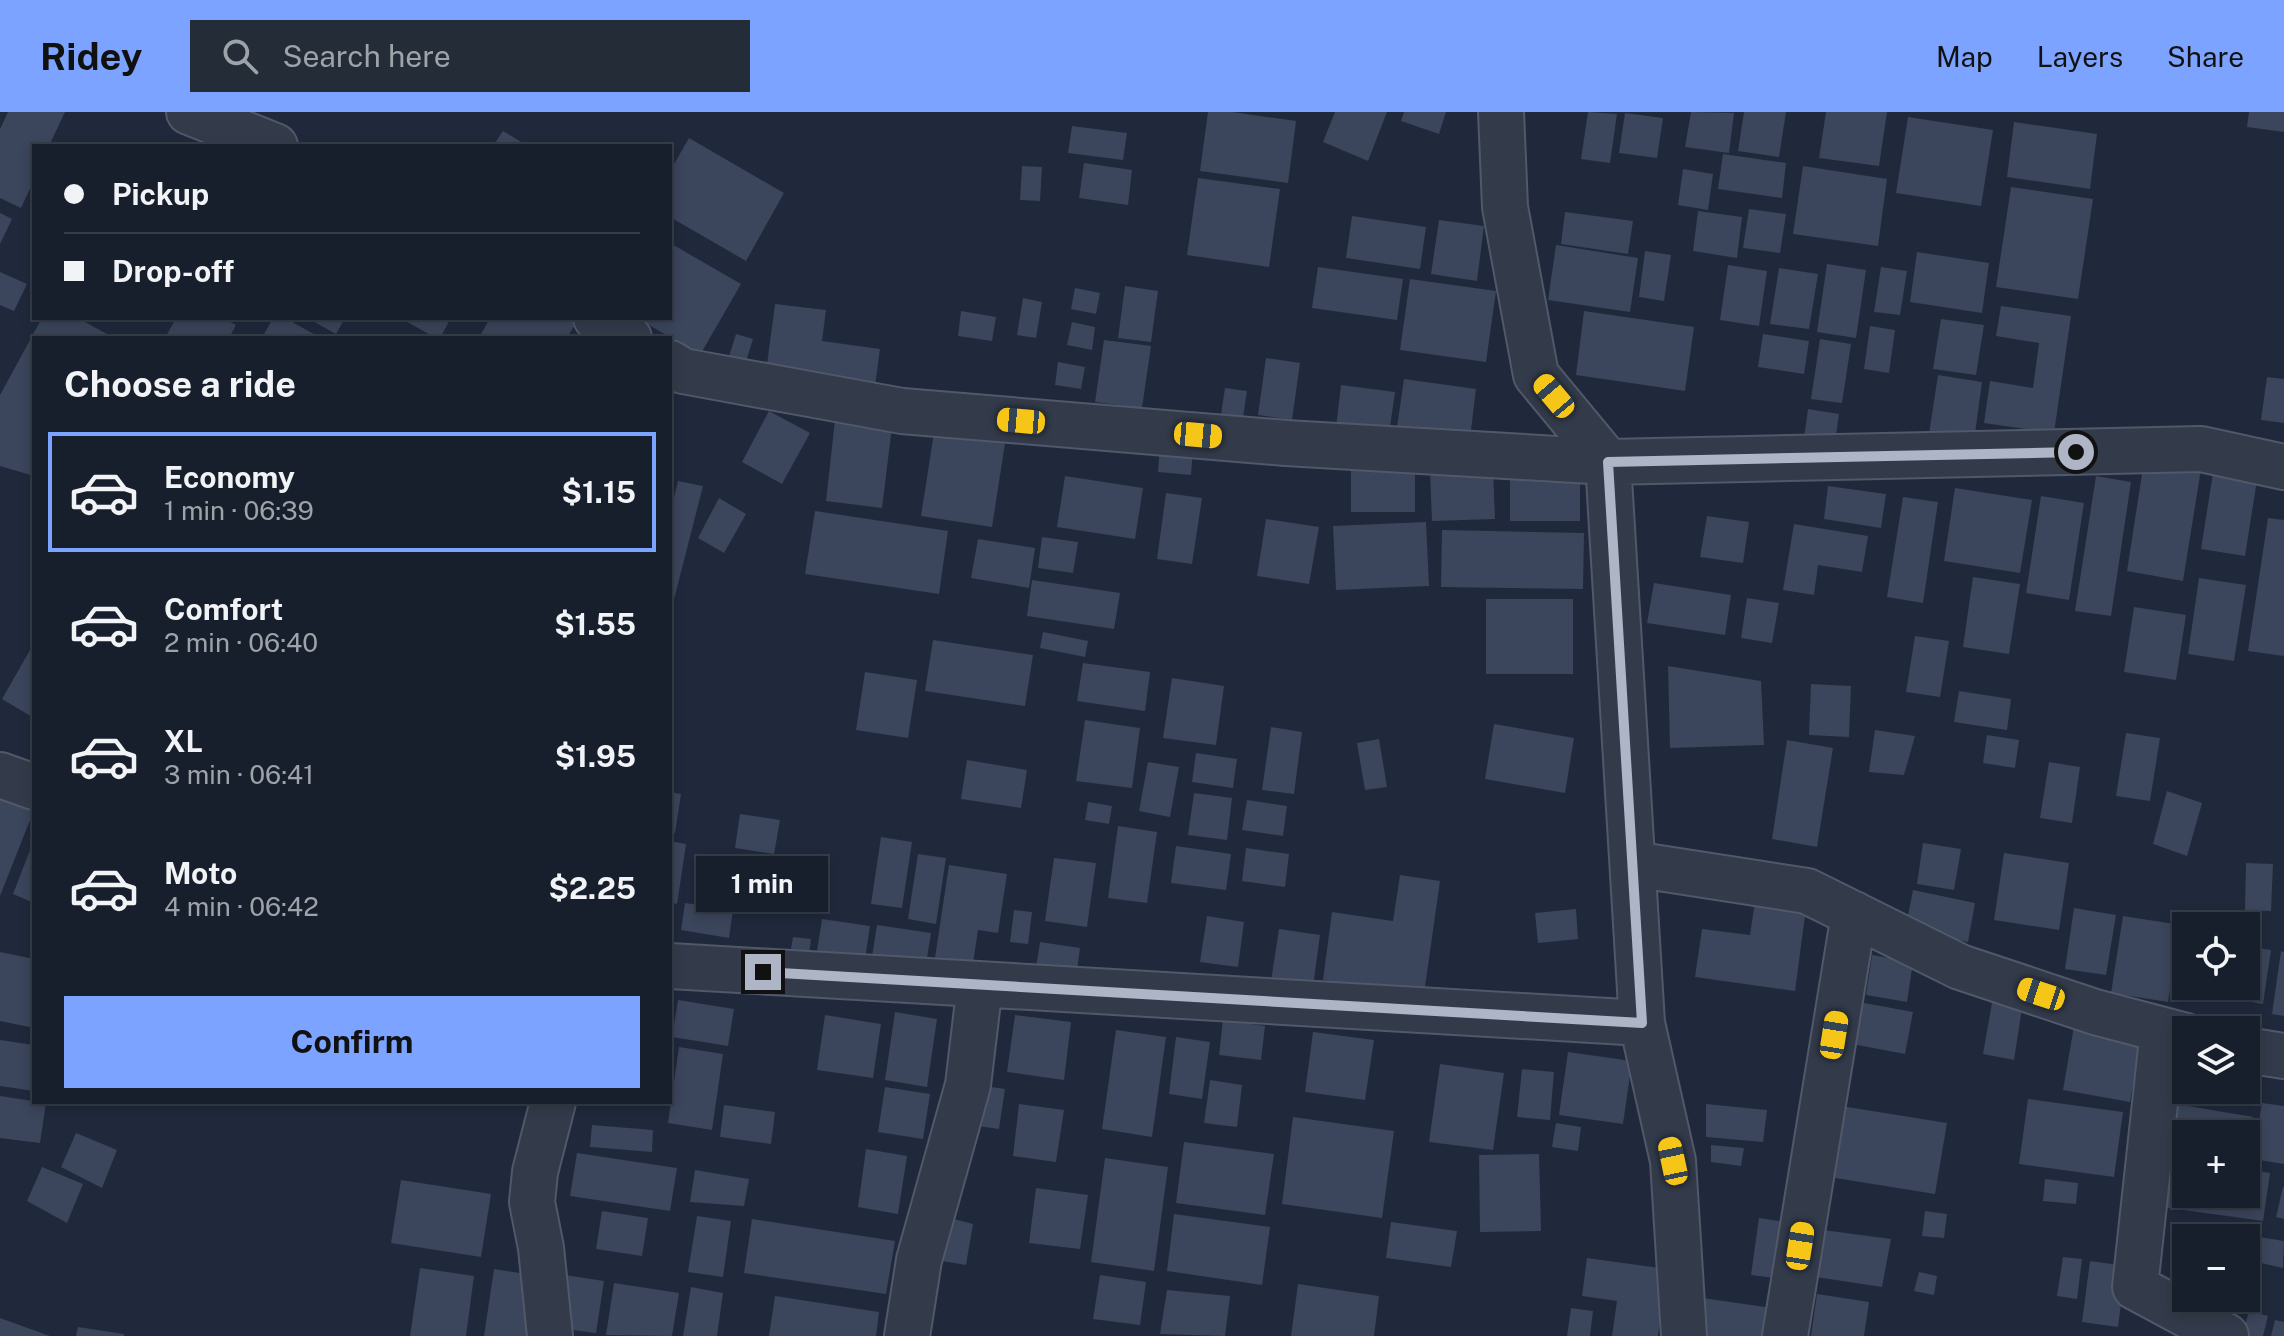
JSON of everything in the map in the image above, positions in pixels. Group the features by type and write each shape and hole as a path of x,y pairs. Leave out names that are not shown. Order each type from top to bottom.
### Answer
{"street":[{"path":"189,112 270,144"},
{"path":"1501,112 1505,207 1536,375 1608,462 1642,1023 1673,1161 1684,1336"},
{"path":"599,320 626,336"},
{"path":"672,364 683,371 902,411 1286,443 1608,462 2201,449 2284,467"},
{"path":"0,775 32,786"},
{"path":"1633,864 1807,891 1960,967 2095,1012 2172,1032"},
{"path":"1785,1336 1854,914"},
{"path":"672,966 1642,1023"},
{"path":"907,1336 919,1260 968,1085 980,984"},
{"path":"2172,1052 2135,1287 2226,1336"},
{"path":"2260,1052 2284,1056"},
{"path":"550,1336 541,1248 532,1202 535,1172 552,1104"}],"building":[{"path":"8,112 65,112 50,144 32,144 32,184 21,208 0,198 0,129"},
{"path":"1208,112 1232,112 1296,121 1288,183 1200,171"},
{"path":"1335,112 1387,112 1368,161 1323,142"},
{"path":"1404,112 1446,112 1439,134 1401,121"},
{"path":"1588,112 1617,114 1610,163 1581,159"},
{"path":"1691,112 1734,113 1729,153 1685,147"},
{"path":"1744,112 1786,112 1779,157 1738,151"},
{"path":"1826,112 1887,112 1879,166 1819,158"},
{"path":"2249,112 2284,112 2284,132 2247,127"},
{"path":"1625,113 1663,118 1657,158 1619,153"},
{"path":"1908,117 1993,130 1981,206 1896,193"},
{"path":"2014,122 2097,134 2090,189 2007,177"},
{"path":"1072,126 1127,133 1123,160 1068,153"},
{"path":"503,131 525,144 494,144"},
{"path":"689,138 784,193 746,261 672,218 672,168"},
{"path":"1723,154 1786,163 1782,198 1718,189"},
{"path":"1084,163 1132,170 1128,205 1079,198"},
{"path":"1022,166 1042,167 1040,201 1020,200"},
{"path":"1803,166 1887,179 1878,246 1793,234"},
{"path":"1683,169 1713,174 1708,210 1678,205"},
{"path":"1198,178 1280,189 1269,267 1187,255"},
{"path":"2011,187 2093,199 2078,299 1996,287"},
{"path":"1749,209 1786,214 1780,253 1743,248"},
{"path":"1698,211 1742,217 1737,258 1693,251"},
{"path":"1565,212 1633,221 1628,254 1561,244"},
{"path":"0,213 12,219 0,244"},
{"path":"1352,216 1426,227 1420,269 1346,258"},
{"path":"1439,220 1484,226 1477,281 1431,274"},
{"path":"672,244 741,284 700,355 640,320 672,320"},
{"path":"1556,245 1638,258 1630,312 1548,300"},
{"path":"1645,251 1671,255 1664,301 1639,297"},
{"path":"1917,252 1989,263 1982,313 1910,302"},
{"path":"1827,264 1866,270 1856,338 1817,332"},
{"path":"1728,265 1767,271 1759,326 1720,320"},
{"path":"1318,267 1403,279 1397,320 1312,308"},
{"path":"1881,267 1907,271 1900,315 1874,312"},
{"path":"1779,268 1818,274 1809,329 1770,324"},
{"path":"0,272 27,284 14,311 0,305"},
{"path":"1410,279 1496,291 1486,362 1400,350"},
{"path":"1125,286 1158,291 1151,342 1118,338"},
{"path":"1075,288 1100,293 1096,314 1071,309"},
{"path":"1023,298 1042,302 1036,338 1017,335"},
{"path":"775,304 826,310 822,341 880,349 875,386 766,372"},
{"path":"2001,306 2071,316 2054,433 1984,423 1990,381 2033,388 2039,343 1996,336"},
{"path":"961,311 996,317 992,341 958,336"},
{"path":"1584,311 1694,327 1685,391 1576,375"},
{"path":"1941,319 1984,325 1976,375 1933,369"},
{"path":"41,320 82,320 110,336 32,336"},
{"path":"175,320 227,320 236,325 230,336 166,336"},
{"path":"272,320 289,320 317,336 263,336"},
{"path":"311,320 344,320 336,334"},
{"path":"404,320 450,320 441,336 432,336"},
{"path":"489,320 577,321 568,336 480,336"},
{"path":"1072,322 1095,327 1092,350 1067,345"},
{"path":"1870,326 1895,330 1889,373 1864,369"},
{"path":"736,334 753,339 744,368 727,363"},
{"path":"1763,334 1809,341 1804,374 1758,367"},
{"path":"32,336 32,475 0,466 0,395"},
{"path":"1820,339 1851,344 1842,403 1811,399"},
{"path":"1104,340 1151,346 1142,408 1095,402"},
{"path":"1266,358 1300,363 1292,420 1258,415"},
{"path":"1058,362 1085,367 1081,389 1055,385"},
{"path":"1938,375 1982,382 1974,441 1929,434"},
{"path":"2267,377 2284,379 2284,423 2261,420"},
{"path":"1404,379 1476,389 1470,438 1397,427"},
{"path":"1341,385 1395,392 1389,434 1336,427"},
{"path":"1225,388 1247,391 1243,417 1221,414"},
{"path":"1808,409 1839,414 1835,443 1804,438"},
{"path":"769,411 810,433 782,484 742,462"},
{"path":"835,420 892,427 882,508 826,501"},
{"path":"935,426 1006,437 992,527 921,516"},
{"path":"1160,445 1193,448 1191,475 1158,472"},
{"path":"2144,461 2201,469 2183,581 2127,571"},
{"path":"1415,462 1415,512 1351,512 1351,463"},
{"path":"1510,467 1580,467 1580,521 1510,521"},
{"path":"1493,469 1495,519 1432,521 1430,471"},
{"path":"2213,473 2257,480 2245,556 2201,549"},
{"path":"1065,476 1143,488 1135,539 1057,527"},
{"path":"2096,476 2131,482 2111,616 2075,611"},
{"path":"678,481 703,486 672,607 672,505"},
{"path":"1828,486 1886,494 1881,528 1824,519"},
{"path":"1955,488 2032,500 2020,573 1944,561"},
{"path":"1166,493 1202,498 1192,564 1157,559"},
{"path":"2041,496 2084,503 2069,600 2026,593"},
{"path":"1903,497 1938,502 1923,603 1887,597"},
{"path":"719,498 746,514 724,553 698,538"},
{"path":"815,511 948,531 939,594 805,574"},
{"path":"1707,516 1749,522 1743,563 1700,557"},
{"path":"2268,518 2284,520 2284,656 2248,651"},
{"path":"1266,519 1319,527 1309,584 1257,576"},
{"path":"1426,522 1429,586 1336,590 1333,526"},
{"path":"1794,524 1868,536 1862,572 1818,565 1814,595 1783,590"},
{"path":"1442,530 1584,533 1583,589 1441,587"},
{"path":"1042,537 1078,542 1073,573 1038,568"},
{"path":"978,539 1035,548 1029,588 971,578"},
{"path":"1973,577 2020,584 2009,654 1963,647"},
{"path":"2199,578 2246,585 2234,661 2188,654"},
{"path":"1032,580 1120,593 1114,629 1027,616"},
{"path":"1654,583 1731,595 1725,635 1647,623"},
{"path":"1747,598 1779,603 1772,643 1741,638"},
{"path":"1486,599 1573,599 1573,674 1486,674"},
{"path":"2134,607 2186,615 2176,680 2124,672"},
{"path":"1043,632 1088,641 1085,657 1040,648"},
{"path":"1915,636 1949,641 1940,697 1906,692"},
{"path":"933,640 1033,655 1025,706 925,691"},
{"path":"32,646 32,717 2,699"},
{"path":"1083,663 1150,672 1145,711 1077,701"},
{"path":"1668,666 1761,681 1764,745 1670,748"},
{"path":"865,672 917,680 908,738 856,730"},
{"path":"1172,678 1224,686 1216,745 1163,738"},
{"path":"1811,684 1851,686 1849,737 1809,735"},
{"path":"1959,691 2011,699 2007,730 1954,722"},
{"path":"1085,720 1140,728 1132,788 1076,781"},
{"path":"1494,724 1574,738 1565,793 1485,779"},
{"path":"1271,727 1302,732 1294,794 1262,790"},
{"path":"1875,730 1915,736 1904,775 1869,772"},
{"path":"2126,733 2160,738 2150,801 2116,796"},
{"path":"1987,735 2019,740 2015,768 1983,763"},
{"path":"1379,739 1387,787 1365,790 1357,743"},
{"path":"1787,740 1833,748 1817,847 1772,839"},
{"path":"1196,753 1237,759 1233,788 1192,782"},
{"path":"967,760 1027,770 1021,808 961,799"},
{"path":"1148,762 1179,767 1170,817 1139,811"},
{"path":"2049,762 2080,767 2072,823 2040,818"},
{"path":"0,786 32,799 32,815 0,896"},
{"path":"2167,791 2202,803 2187,856 2153,844"},
{"path":"672,792 681,794 675,833 672,832"},
{"path":"1194,793 1232,798 1227,840 1188,835"},
{"path":"1247,800 1287,806 1283,836 1242,830"},
{"path":"1088,802 1112,806 1109,824 1085,820"},
{"path":"740,814 780,820 774,854 735,848"},
{"path":"1118,826 1157,832 1147,903 1108,898"},
{"path":"881,837 912,842 902,908 871,904"},
{"path":"672,841 686,844 677,904 672,903"},
{"path":"1923,843 1961,849 1954,890 1917,884"},
{"path":"32,845 32,902 13,894"},
{"path":"1176,846 1231,854 1226,890 1171,883"},
{"path":"1246,848 1289,854 1285,887 1242,881"},
{"path":"2004,853 2069,863 2059,930 1994,920"},
{"path":"918,854 946,858 936,924 908,919"},
{"path":"1054,858 1096,863 1087,927 1045,921"},
{"path":"712,860 749,866 744,891 707,886"},
{"path":"2246,863 2273,864 2271,911 2245,910"},
{"path":"949,865 1007,874 998,933 978,930 971,977 933,971"},
{"path":"1400,875 1440,881 1424,994 1323,980 1332,912 1393,921"},
{"path":"1913,890 1975,903 1968,942 1905,930"},
{"path":"1755,901 1806,908 1795,991 1695,977 1702,929 1750,935"},
{"path":"685,903 733,910 729,938 681,930"},
{"path":"2074,908 2116,915 2106,975 2065,969"},
{"path":"1576,909 1578,939 1538,943 1535,913"},
{"path":"1014,910 1032,912 1028,944 1010,942"},
{"path":"1207,916 1244,922 1238,967 1200,962"},
{"path":"2123,916 2172,924 2172,978 2168,1002 2111,993"},
{"path":"822,919 870,926 865,959 817,951"},
{"path":"877,925 931,933 924,977 870,969"},
{"path":"1279,929 1320,935 1313,987 1271,981"},
{"path":"793,937 811,939 808,963 789,961"},
{"path":"1040,942 1080,948 1075,986 1034,980"},
{"path":"2260,948 2271,950 2263,1004 2238,1000 2260,1000"},
{"path":"2281,951 2284,952 2284,1016 2272,1014"},
{"path":"0,952 32,959 32,1028 0,1021"},
{"path":"1872,955 1913,962 1907,1002 1866,995"},
{"path":"1993,997 2023,1002 2014,1060 1983,1054"},
{"path":"678,1000 734,1009 728,1046 672,1037"},
{"path":"1859,1002 1913,1012 1905,1054 1852,1044"},
{"path":"895,1012 937,1019 927,1087 885,1080"},
{"path":"825,1015 881,1024 873,1078 817,1070"},
{"path":"1015,1015 1071,1022 1064,1080 1007,1072"},
{"path":"1223,1020 1265,1026 1261,1060 1219,1055"},
{"path":"2074,1026 2141,1039 2130,1102 2063,1090"},
{"path":"1116,1030 1166,1037 1152,1137 1102,1129"},
{"path":"1313,1032 1374,1040 1365,1100 1305,1092"},
{"path":"1176,1037 1210,1042 1202,1099 1169,1094"},
{"path":"0,1040 32,1045 32,1091 0,1086"},
{"path":"679,1047 723,1054 712,1130 668,1123"},
{"path":"1568,1052 1632,1061 1623,1124 1559,1115"},
{"path":"1440,1064 1504,1073 1493,1150 1429,1142"},
{"path":"1522,1069 1554,1072 1550,1120 1517,1117"},
{"path":"1210,1080 1242,1085 1237,1127 1204,1123"},
{"path":"977,1085 1005,1089 999,1129 970,1125"},
{"path":"885,1087 930,1094 923,1139 878,1132"},
{"path":"0,1096 46,1104 40,1143 0,1138"},
{"path":"2028,1099 2123,1112 2114,1177 2019,1164"},
{"path":"2165,1102 2253,1117 2253,1120 2172,1120 2172,1139 2159,1137"},
{"path":"2262,1103 2284,1106 2284,1164 2260,1160"},
{"path":"1019,1104 1064,1110 1056,1162 1013,1156"},
{"path":"1706,1104 1767,1110 1763,1142 1706,1137"},
{"path":"724,1105 775,1112 771,1144 720,1137"},
{"path":"1835,1105 1947,1123 1935,1194 1823,1176"},
{"path":"1293,1117 1394,1131 1382,1218 1282,1204"},
{"path":"1556,1123 1581,1127 1578,1151 1552,1147"},
{"path":"592,1125 653,1130 652,1152 590,1147"},
{"path":"76,1133 117,1150 102,1188 61,1167"},
{"path":"1184,1142 1274,1154 1265,1215 1176,1203"},
{"path":"1711,1145 1744,1148 1741,1166 1711,1162"},
{"path":"866,1149 907,1156 898,1214 858,1207"},
{"path":"577,1153 677,1168 670,1211 570,1196"},
{"path":"1539,1154 1541,1231 1480,1232 1479,1155"},
{"path":"1105,1158 1168,1167 1154,1271 1091,1262"},
{"path":"2167,1158 2172,1159 2172,1208 2260,1208 2260,1171 2270,1173 2263,1221 2162,1207"},
{"path":"42,1167 83,1184 67,1223 27,1201"},
{"path":"695,1170 749,1179 744,1206 690,1202"},
{"path":"2045,1179 2078,1183 2076,1204 2043,1201"},
{"path":"401,1180 491,1194 481,1257 391,1243"},
{"path":"2284,1187 2284,1219 2276,1217"},
{"path":"1036,1188 1088,1195 1080,1249 1029,1243"},
{"path":"602,1211 648,1218 642,1256 596,1249"},
{"path":"1925,1211 1947,1214 1944,1238 1922,1236"},
{"path":"1174,1214 1270,1227 1262,1285 1167,1271"},
{"path":"939,1215 973,1224 966,1265 930,1259"},
{"path":"697,1216 731,1221 723,1277 688,1272"},
{"path":"1759,1218 1791,1223 1783,1279 1751,1275"},
{"path":"752,1219 895,1241 886,1294 744,1273"},
{"path":"1391,1222 1457,1231 1451,1267 1386,1258"},
{"path":"1823,1230 1891,1239 1882,1287 1816,1277"},
{"path":"2260,1237 2284,1241 2283,1268 2260,1263"},
{"path":"2063,1257 2082,1259 2077,1299 2057,1296"},
{"path":"1587,1258 1667,1269 1658,1336 1612,1336 1617,1301 1582,1296"},
{"path":"2090,1261 2126,1266 2118,1327 2082,1322"},
{"path":"420,1268 474,1276 466,1336 410,1336"},
{"path":"494,1269 540,1276 531,1336 484,1336"},
{"path":"1919,1272 1937,1276 1934,1295 1914,1291"},
{"path":"565,1275 604,1281 596,1333 557,1328"},
{"path":"1100,1275 1146,1282 1140,1325 1093,1319"},
{"path":"614,1283 679,1293 672,1336 606,1335"},
{"path":"1298,1284 1379,1296 1374,1336 1291,1336"},
{"path":"691,1287 723,1293 717,1336 683,1336"},
{"path":"1167,1290 1230,1296 1225,1336 1160,1334"},
{"path":"1817,1294 1869,1302 1864,1336 1811,1336"},
{"path":"775,1296 879,1312 876,1336 769,1336"},
{"path":"1696,1297 1772,1308 1768,1336 1691,1336"},
{"path":"1571,1308 1593,1311 1590,1336 1567,1336"},
{"path":"2249,1312 2268,1316 2263,1336 2242,1336"},
{"path":"0,1318 50,1336 0,1336"},
{"path":"2275,1320 2284,1322 2284,1336 2271,1336"},
{"path":"78,1327 124,1334 124,1336 76,1336"}],"route":[{"path":"763,972 1642,1023 1608,462 2076,452"}]}
